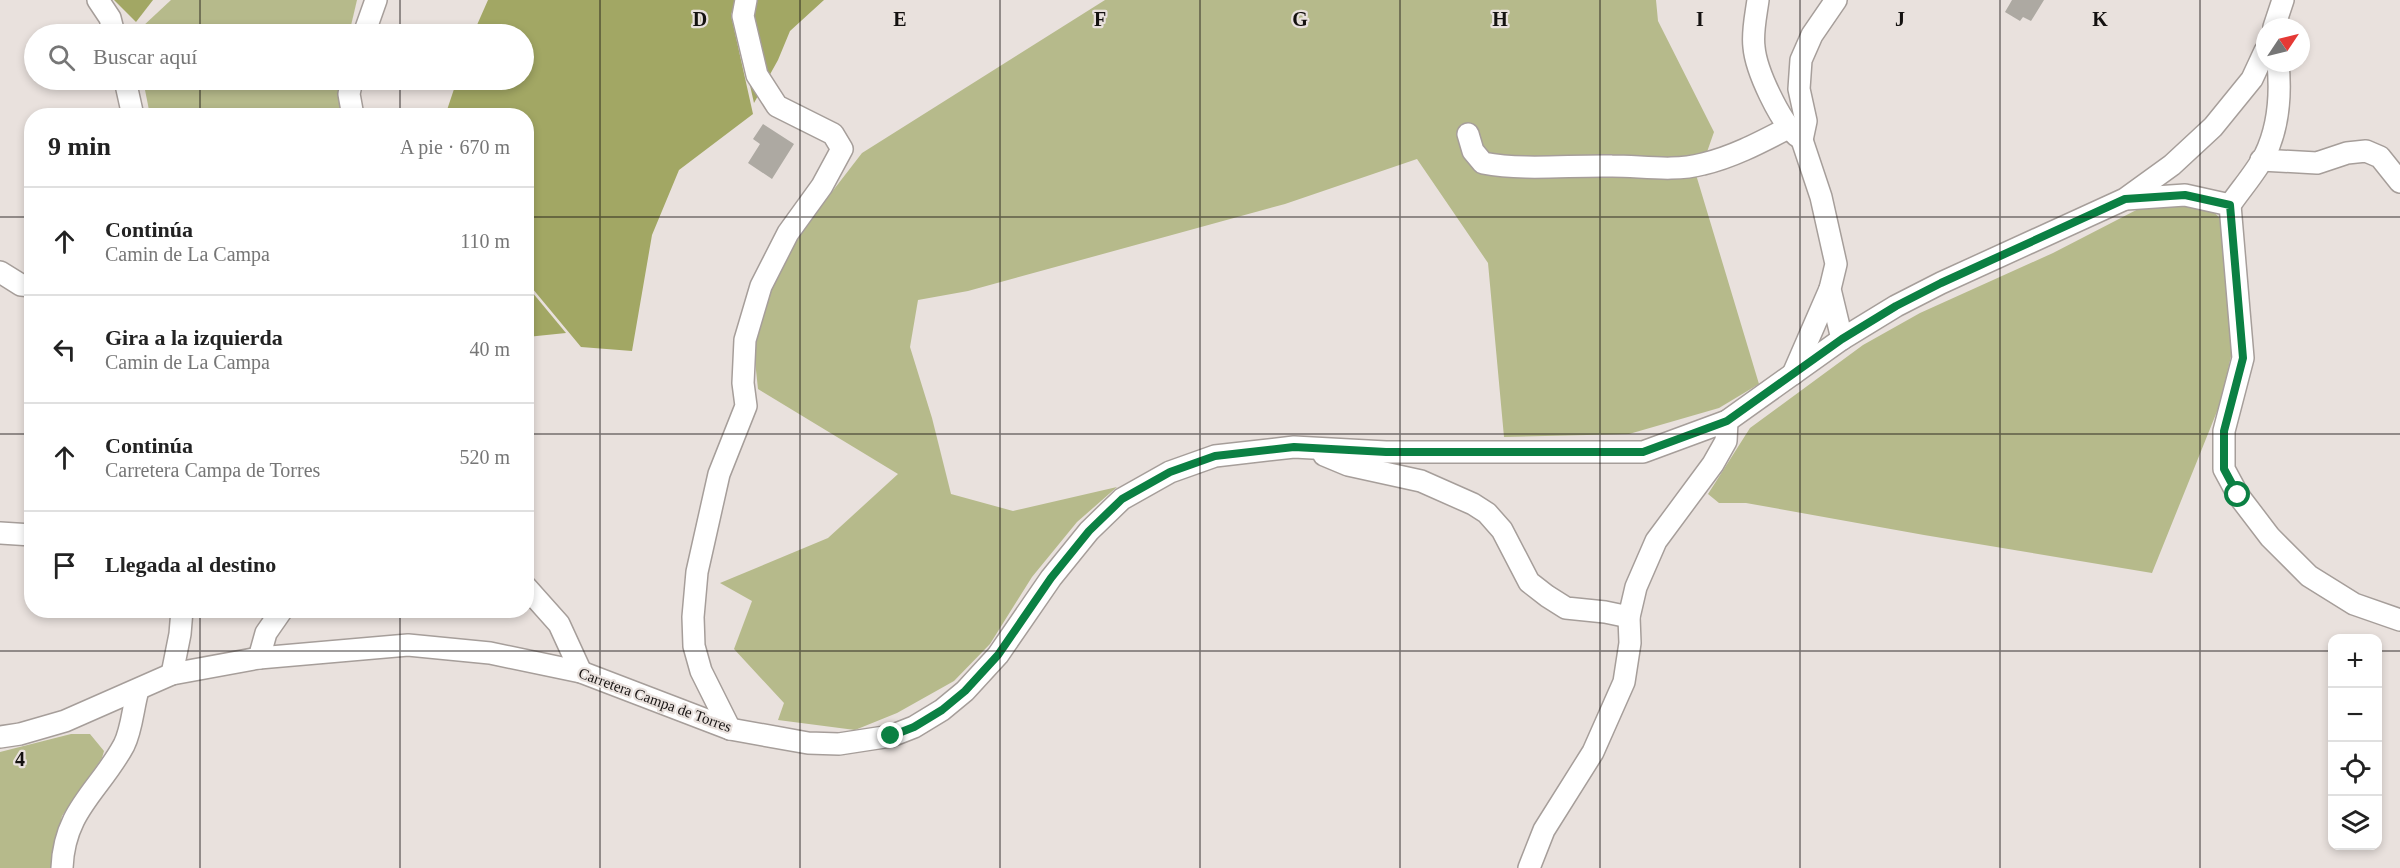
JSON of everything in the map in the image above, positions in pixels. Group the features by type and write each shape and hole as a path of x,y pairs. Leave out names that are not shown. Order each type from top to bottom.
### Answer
{"street":[{"path":"98,0 112,24"},
{"path":"368,24 376,0"},
{"path":"729,729 701,671 694,646 693,617 697,572 719,474 746,406 743,383 745,340 760,286 788,233 822,186 842,149 833,134 777,106 757,75 743,16 746,0"},
{"path":"1758,0 1754,48 1761,73 1795,134 1821,197 1836,264 1830,289 1793,374"},
{"path":"1468,134 1473,151 1483,163 1494,165 1522,168 1612,166 1663,169 1703,165 1795,134 1806,121 1799,89 1801,60 1812,35 1836,0"},
{"path":"2277,18 2283,0"},
{"name":"Carretera Campa de Torres","path":"0,737 20,734 65,721 172,674 259,658 408,645 490,652 580,672 729,729 808,743 839,744 891,736 914,727 942,710 965,691 998,655 1051,578 1089,531 1122,499 1170,472 1215,456 1294,447 1386,452 1643,452 1727,421 1842,339 1896,306 2125,199 2172,165 2213,127 2252,80 2256,71"},
{"path":"2279,72 2281,88 2277,120 2261,160 2230,205 2243,358 2224,431 2224,469 2238,495 2270,537 2309,576 2354,604 2400,620"},
{"path":"127,90 131,108"},
{"path":"350,90 352,108"},
{"path":"2261,160 2318,162 2347,153 2366,151 2380,157 2400,182"},
{"path":"2125,199 2185,195 2230,205"},
{"path":"0,272 24,285"},
{"path":"1830,289 1842,339"},
{"path":"1529,868 1544,830 1593,752 1624,682 1630,643 1629,617 1636,587 1656,541 1713,464 1726,441 1727,421"},
{"path":"1307,448 1348,465 1421,482 1473,504 1487,513 1502,530 1529,582 1546,596 1566,608 1629,617"},
{"path":"0,533 24,534"},
{"path":"534,596 559,624 580,672"},
{"path":"172,674 181,618"},
{"path":"259,658 266,633 276,618"},
{"path":"62,868 63,854 75,812 124,743 138,690"}],"green space":[{"path":"114,0 153,0 136,22"},
{"path":"171,0 357,0 351,24 145,24"},
{"path":"488,0 736,0 731,15 753,114 679,170 652,235 632,351 581,347 534,290 534,108 448,108 454,90 534,90 534,24 477,24"},
{"path":"739,0 824,0 790,31 778,60 754,103 749,81"},
{"path":"1105,0 1656,0 1658,21 1714,132 1707,152 1691,158 1759,384 1719,408 1629,434 1504,437 1488,263 1417,159 1285,204 968,291 918,300 910,347 932,418 951,494 1013,511 1117,487 1077,522 1032,577 990,644 954,681 897,713 855,730 778,720 784,703 734,649 752,601 720,583 828,538 898,474 758,389 752,333 777,263 862,153"},
{"path":"145,90 340,90 344,108 149,108"},
{"path":"2205,204 2221,219 2232,352 2220,404 2152,573 1746,503 1719,503 1708,494 1750,428 1863,345 1920,313 2053,253 2146,205"},
{"path":"534,294 566,333 534,336"},
{"path":"71,734 90,734 104,751 102,758 62,816 51,868 0,868 0,752"}],"building":[{"path":"2012,0 2044,0 2031,21 2023,17 2020,21 2005,12"},
{"path":"763,124 794,144 772,179 748,163 760,144 753,139"}],"route":[{"path":"891,736 914,727 942,710 965,691 998,655 1051,578 1089,531 1122,499 1170,472 1215,456 1294,447 1386,452 1643,452 1727,421 1842,339 1896,306 2125,199 2185,195 2230,205 2243,358 2224,431 2224,469 2238,495"}]}
